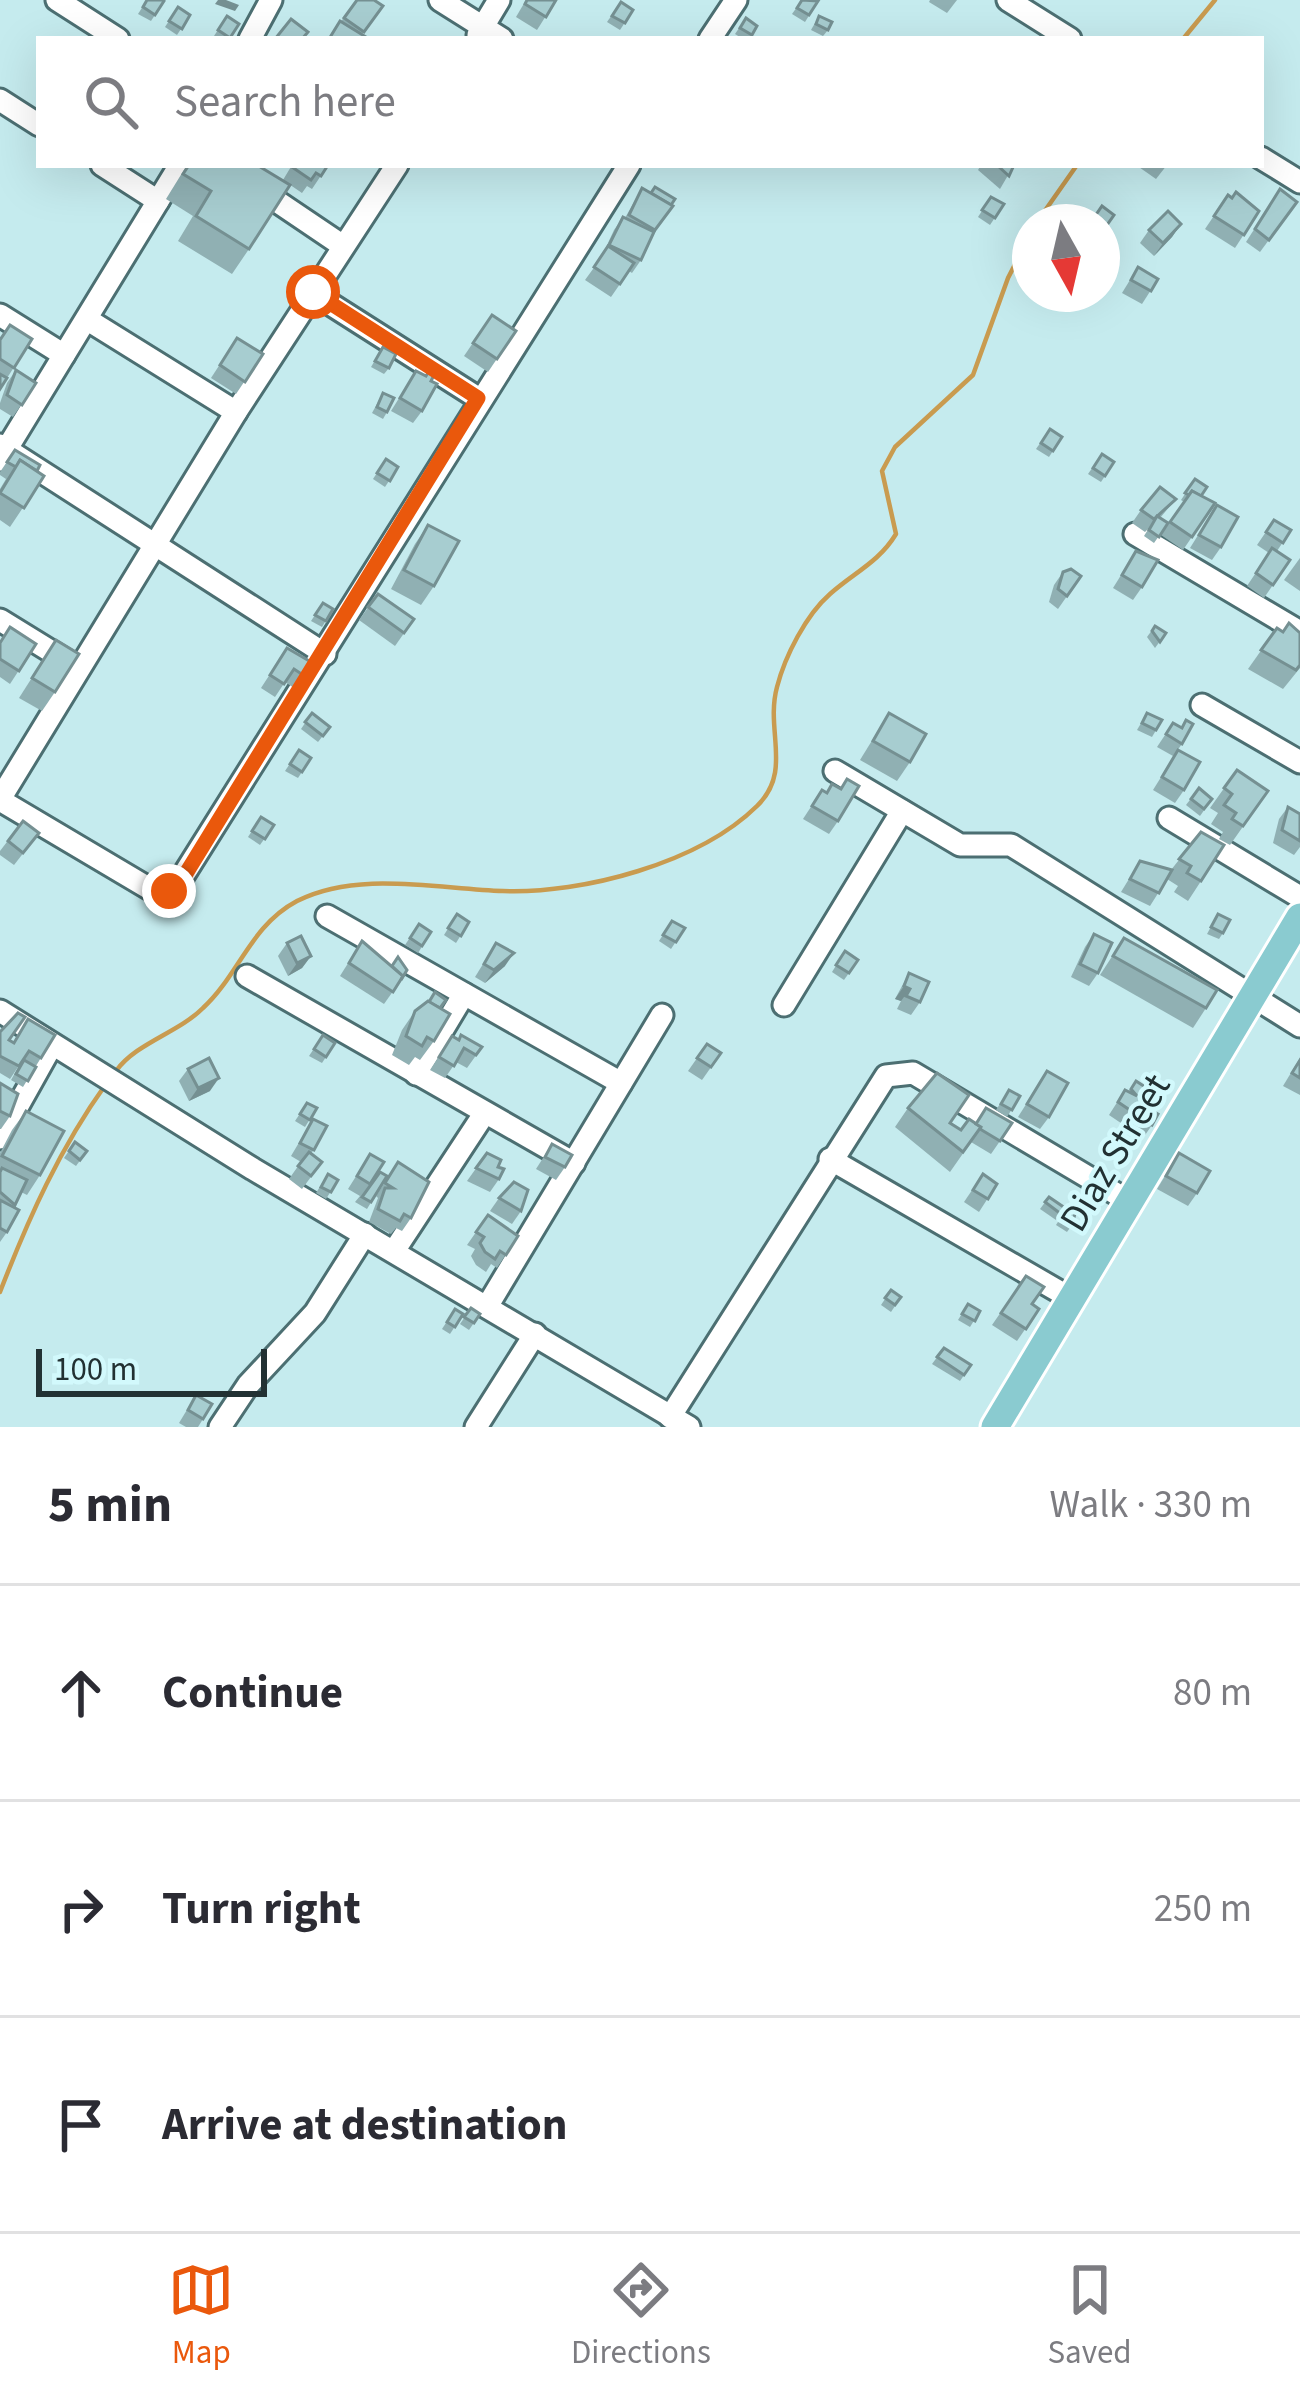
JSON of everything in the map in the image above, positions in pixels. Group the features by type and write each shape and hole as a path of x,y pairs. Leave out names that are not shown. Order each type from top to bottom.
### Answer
{"main road":[{"name":"Diaz Street","path":"995,1427 1300,917"}],"street":[{"path":"57,0 113,36"},
{"path":"440,0 487,35 499,0"},
{"path":"1008,0 1065,36"},
{"path":"711,36 728,2"},
{"path":"251,36 261,4"},
{"path":"0,100 36,123"},
{"path":"1264,160 1300,182"},
{"path":"107,168 158,201"},
{"path":"178,168 88,320 2,451 156,541 325,654"},
{"path":"228,168 343,246"},
{"path":"395,168 236,412 0,799 150,890 169,891 182,880 478,398 627,168"},
{"path":"313,292 478,398"},
{"path":"0,315 64,355"},
{"path":"88,320 236,412"},
{"path":"1135,534 1300,632"},
{"path":"0,620 79,668"},
{"path":"1202,706 1300,762"},
{"path":"835,771 960,845 1012,845 1300,1026"},
{"path":"784,1005 902,811"},
{"path":"1169,818 1300,897"},
{"path":"327,916 621,1083"},
{"path":"248,976 574,1162"},
{"path":"416,1074 464,994"},
{"path":"0,1011 680,1422 830,1159 872,1092 899,1070 913,1073 1130,1202"},
{"path":"488,1305 662,1015"},
{"path":"0,1138 8,1101 52,1045"},
{"path":"394,1251 484,1114"},
{"path":"830,1159 1072,1299"},
{"path":"220,1427 248,1385 315,1313 365,1234"},
{"path":"476,1427 535,1334"}],"building":[{"path":"147,0 164,1 155,15 143,7"},
{"path":"357,0 374,0 383,6 364,32 344,18"},
{"path":"527,0 556,0 546,17 525,4"},
{"path":"802,0 818,1 809,15 797,8"},
{"path":"621,2 633,10 625,23 612,16"},
{"path":"178,7 190,15 182,29 169,21"},
{"path":"227,16 239,24 231,36 218,30"},
{"path":"819,16 832,22 828,30 816,24"},
{"path":"746,18 757,26 752,35 740,28"},
{"path":"291,19 308,32 305,36 277,36"},
{"path":"340,21 364,36 331,36"},
{"path":"187,168 262,168 290,185 249,249 196,216 211,191 183,174"},
{"path":"293,168 326,168 311,180"},
{"path":"655,187 675,199 671,205 651,193"},
{"path":"642,188 673,206 655,230 629,215"},
{"path":"1280,189 1297,202 1269,240 1255,229"},
{"path":"1236,192 1259,211 1244,235 1214,216 1228,195 1232,198"},
{"path":"991,197 1004,204 995,218 982,210"},
{"path":"1168,211 1181,224 1163,243 1149,230"},
{"path":"623,217 654,232 641,260 609,245"},
{"path":"608,246 634,263 620,284 594,267"},
{"path":"1138,267 1158,279 1151,291 1131,280"},
{"path":"492,315 516,331 497,359 473,343"},
{"path":"10,325 32,339 14,368 0,359 0,340"},
{"path":"237,338 263,354 245,382 220,365"},
{"path":"383,347 396,354 389,368 375,361"},
{"path":"431,368 436,371 431,381 437,384 422,411 400,398 416,371 426,376"},
{"path":"16,370 36,383 22,405 7,395"},
{"path":"383,393 394,398 387,412 377,407"},
{"path":"1050,429 1062,437 1053,451 1041,443"},
{"path":"15,450 40,465 37,471 20,460 16,467 7,462"},
{"path":"1102,454 1114,462 1105,476 1093,468"},
{"path":"386,459 398,467 390,481 377,473"},
{"path":"20,460 44,476 24,508 0,493"},
{"path":"1195,479 1207,487 1201,496 1185,493"},
{"path":"1160,487 1176,499 1154,519 1141,510"},
{"path":"1192,491 1215,503 1192,537 1170,522"},
{"path":"1217,505 1238,517 1221,547 1199,535"},
{"path":"1157,516 1168,523 1159,537 1149,530"},
{"path":"1274,520 1291,530 1283,543 1266,532"},
{"path":"428,525 459,541 434,586 404,570"},
{"path":"1272,548 1290,560 1273,585 1256,573"},
{"path":"1136,551 1158,560 1142,587 1122,575"},
{"path":"1071,569 1081,576 1067,596 1058,589 1063,572"},
{"path":"378,594 414,619 404,633 368,607"},
{"path":"323,603 333,609 326,621 315,615"},
{"path":"1289,623 1300,633 1296,670 1261,650 1277,628 1283,632"},
{"path":"1155,626 1166,633 1160,642 1152,631"},
{"path":"10,627 36,644 19,671 0,659 0,643"},
{"path":"56,640 79,654 55,692 32,678"},
{"path":"287,648 311,662 303,675 294,669 284,684 270,675"},
{"path":"312,713 330,727 323,736 305,722"},
{"path":"889,713 926,734 910,762 873,741"},
{"path":"1147,713 1162,720 1156,730 1142,723"},
{"path":"1186,720 1193,724 1182,744 1166,734 1173,723 1182,728"},
{"path":"299,750 311,758 302,772 290,764"},
{"path":"1178,750 1200,762 1184,790 1162,777"},
{"path":"1237,770 1268,791 1243,826 1224,805 1232,794 1224,788"},
{"path":"847,779 859,786 838,821 812,806 822,790 827,793 832,784 841,789"},
{"path":"1199,788 1212,799 1204,809 1191,799"},
{"path":"1288,807 1300,814 1300,841 1282,830"},
{"path":"261,817 274,825 265,839 252,831"},
{"path":"23,821 39,833 23,853 8,841"},
{"path":"1201,832 1224,845 1201,881 1187,873 1191,866 1179,859"},
{"path":"1140,861 1172,870 1159,893 1130,879"},
{"path":"457,914 469,922 461,936 448,928"},
{"path":"1218,914 1230,920 1223,933 1211,927"},
{"path":"672,921 685,928 676,942 663,935"},
{"path":"419,924 431,932 422,946 410,938"},
{"path":"1094,934 1112,943 1098,973 1080,964"},
{"path":"301,936 311,956 297,963 287,943"},
{"path":"1124,938 1217,990 1206,1008 1113,956"},
{"path":"362,941 403,976 393,992 349,963"},
{"path":"496,943 514,953 494,970 484,964"},
{"path":"845,951 858,960 849,973 836,965"},
{"path":"398,957 407,970 401,980 403,976 392,966"},
{"path":"909,973 929,982 920,1002 906,996"},
{"path":"435,992 446,1000 440,1008 429,1002"},
{"path":"428,1001 450,1014 434,1041 427,1037 422,1046 406,1036 415,1011"},
{"path":"18,1013 25,1017 9,1040 14,1043 28,1019 55,1035 41,1058 29,1051 19,1066 0,1056 0,1032"},
{"path":"323,1035 335,1043 326,1057 314,1049"},
{"path":"461,1035 482,1047 476,1055 464,1048 454,1066 439,1057 452,1036 459,1040"},
{"path":"707,1044 721,1053 711,1067 697,1058"},
{"path":"209,1058 219,1078 198,1088 188,1069"},
{"path":"24,1060 36,1067 28,1081 16,1074"},
{"path":"1047,1071 1068,1083 1049,1117 1027,1104"},
{"path":"937,1073 969,1095 950,1123 961,1130 969,1119 981,1127 963,1152 908,1108"},
{"path":"1136,1081 1159,1096 1151,1110 1158,1114 1152,1125 1118,1102 1125,1090 1137,1096 1131,1089"},
{"path":"0,1083 18,1094 10,1116 0,1111"},
{"path":"1009,1090 1020,1096 1012,1110 1001,1104"},
{"path":"307,1103 317,1108 310,1120 300,1114"},
{"path":"986,1108 1012,1123 1000,1141 976,1124"},
{"path":"26,1111 64,1131 40,1175 2,1156"},
{"path":"313,1119 327,1126 314,1150 300,1143"},
{"path":"75,1142 87,1151 80,1160 69,1151"},
{"path":"552,1144 572,1155 565,1167 545,1157"},
{"path":"309,1152 322,1162 311,1176 298,1166"},
{"path":"487,1153 501,1160 498,1167 504,1169 499,1179 476,1168"},
{"path":"1179,1153 1210,1171 1197,1193 1166,1176"},
{"path":"370,1154 384,1162 370,1184 357,1176"},
{"path":"398,1162 429,1182 411,1218 404,1214 400,1221 378,1209 385,1188 393,1188 385,1183"},
{"path":"2,1168 27,1180 15,1205 0,1192"},
{"path":"380,1172 387,1176 371,1202 362,1197"},
{"path":"328,1174 338,1180 331,1192 321,1187"},
{"path":"983,1174 997,1184 988,1199 973,1190"},
{"path":"514,1182 528,1190 521,1211 499,1198"},
{"path":"1049,1197 1065,1208 1061,1214 1045,1202"},
{"path":"0,1200 19,1210 7,1232 0,1228"},
{"path":"1069,1205 1076,1210 1072,1225 1061,1219"},
{"path":"488,1215 518,1236 506,1255 500,1251 495,1259 485,1252 480,1243 484,1237 476,1232"},
{"path":"1026,1276 1044,1287 1032,1304 1039,1309 1026,1329 1001,1313"},
{"path":"891,1290 901,1297 895,1305 885,1298"},
{"path":"968,1304 980,1311 975,1321 962,1314"},
{"path":"471,1308 480,1314 474,1323 464,1317"},
{"path":"455,1309 463,1314 455,1327 447,1322"},
{"path":"944,1348 971,1365 964,1375 937,1357"},
{"path":"196,1395 212,1404 203,1419 188,1410"}],"waterway":[{"path":"1185,36 1215,0"},
{"path":"1050,204 1075,168"},
{"path":"116,1071 203,1008 256,937 297,901 346,886 372,884 535,891 603,880 704,844 757,806 774,779 774,703 791,649 821,603 896,534 882,471 895,447 973,375 1012,270"},
{"path":"0,1292 47,1184 106,1084"}],"route":[{"path":"169,891 182,880 325,654 478,398 313,292"}]}
